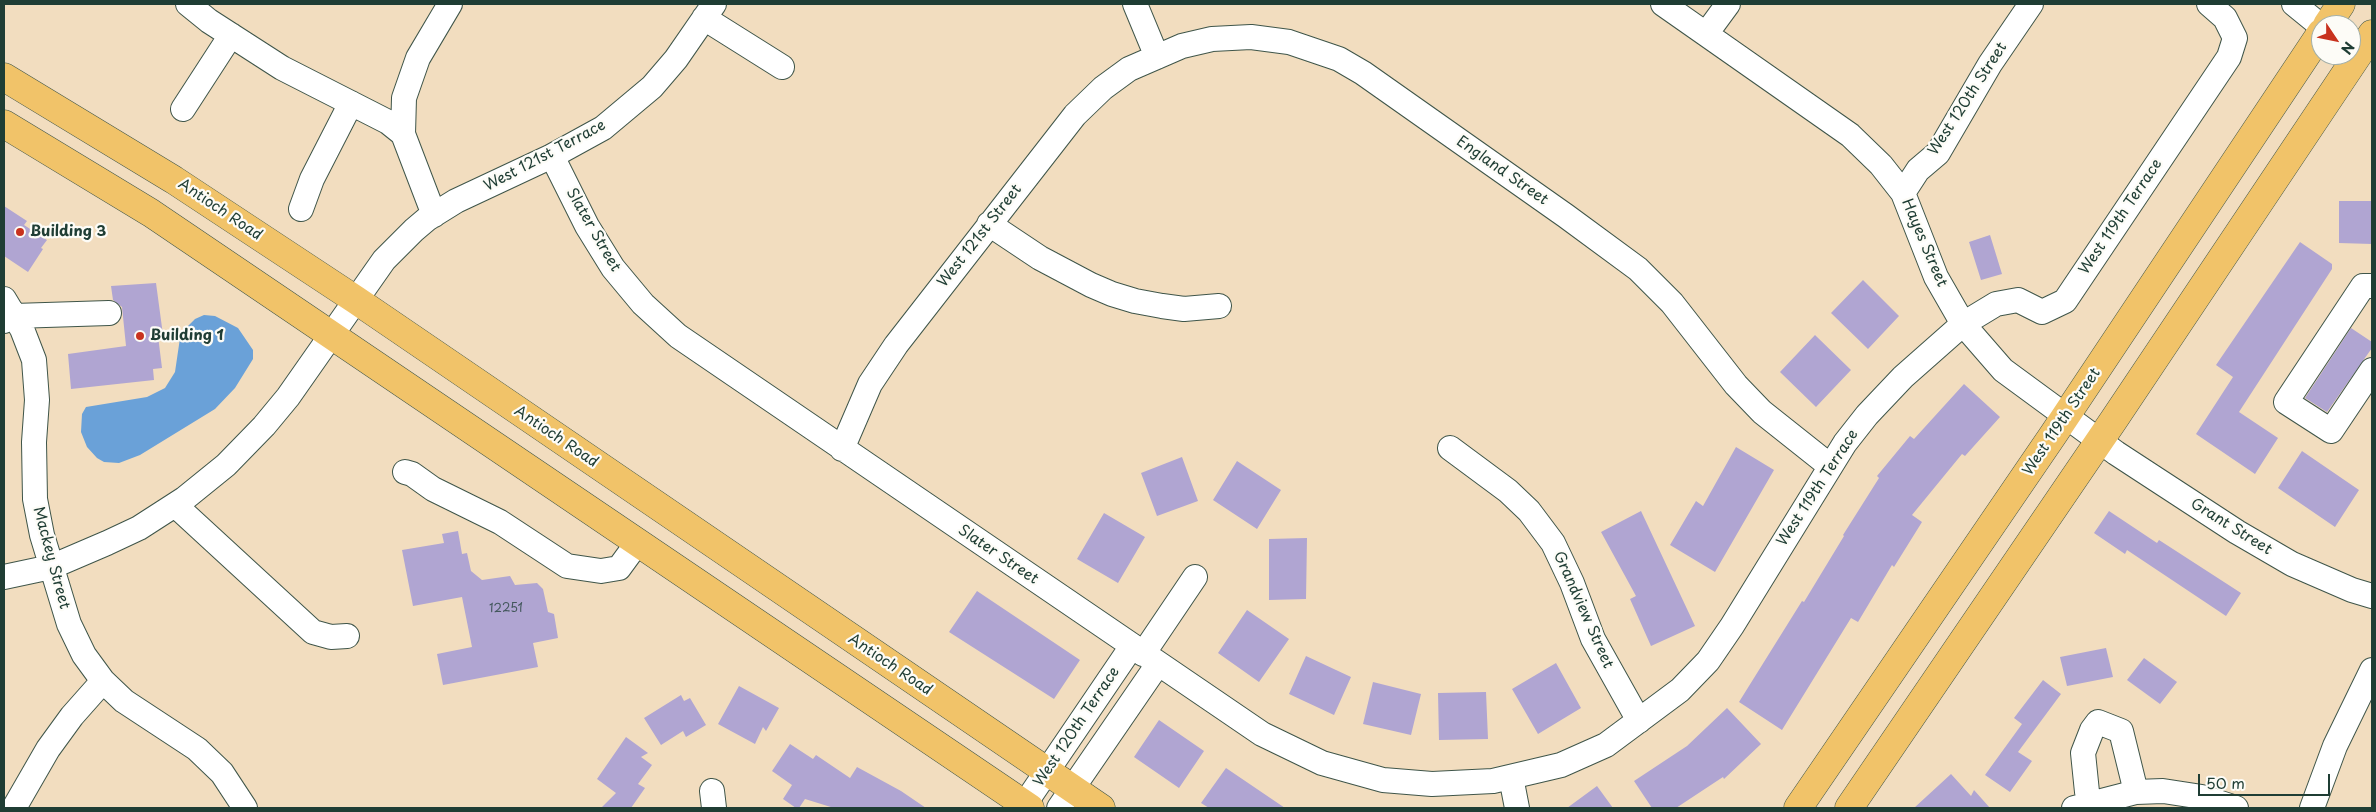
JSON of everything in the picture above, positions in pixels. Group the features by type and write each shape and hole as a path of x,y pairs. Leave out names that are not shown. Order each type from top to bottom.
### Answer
{"main road":[{"path":"2333,15 2341,4"},
{"path":"1849,808 2099,441 2372,34"},
{"name":"West 119th Street","path":"1798,808 2066,416 2311,48"},
{"name":"Antioch Road","path":"4,76 174,180 356,300 1047,772 1065,798 1101,808"},
{"path":"4,124 151,213 332,334 1026,807"}],"street":[{"path":"188,4 282,68 388,122 402,134"},
{"path":"1135,4 1157,57"},
{"name":"Hayes Street","path":"1663,4 1850,135 1881,165 1903,193 1936,278 1963,324 2003,370 2099,441"},
{"path":"1706,34 1728,4"},
{"name":"West 120th Street","path":"1903,193 1918,170 1938,153 1990,64 2031,4"},
{"name":"West 119th Terrace","path":"1511,777 1561,765 1606,744 1639,722 1680,690 1708,661 1732,626 1830,466 1867,415 1903,377 1963,324 1996,304 2018,300 2042,312 2064,301 2229,57 2235,38 2225,18 2209,4"},
{"path":"2294,4 2311,18"},
{"path":"434,215 402,134 404,98 418,58 441,7"},
{"name":"West 121st Terrace","path":"4,577 51,567 107,544 139,528 176,504 226,465 264,426 288,397 384,260 414,230 456,201 552,156 603,128 652,87 676,59 709,11 782,67"},
{"path":"183,109 231,35"},
{"name":"England Street","path":"1157,57 1182,46 1212,39 1270,38 1308,46 1363,72 1638,269 1672,303 1736,385 1762,412 1830,466"},
{"name":"West 121st Street","path":"842,449 870,384 896,345 1075,115 1103,88 1129,69 1157,57"},
{"path":"301,209 312,179 351,103"},
{"name":"Slater Street","path":"552,156 587,226 612,268 643,304 678,336 1262,734 1322,763 1383,780 1432,784 1493,781 1511,777"},
{"path":"989,224 1040,258 1112,294 1135,301 1184,309 1218,306"},
{"path":"2372,286 2363,286 2286,402 2331,431 2372,370"},
{"path":"7,312 109,313"},
{"name":"Mackey Street","path":"7,312 29,344 37,380 33,484 42,535 69,624 84,655 103,681 124,701 198,749 222,773 245,808"},
{"name":"Grant Street","path":"2099,441 2237,532 2292,564 2352,590 2372,596"},
{"name":"Grandview Street","path":"1450,448 1508,491 1529,512 1553,544 1572,583 1597,648 1639,722"},
{"path":"405,472 412,474 433,489 500,522 567,566 601,571 618,568 638,542"},
{"path":"176,504 314,632 331,637 348,636"},
{"name":"West 120th Terrace","path":"1065,798 1145,655 1195,577"},
{"name":"West 120th Terrace","path":"1026,807 1047,772 1145,655"},
{"path":"2312,808 2334,746 2372,670"},
{"path":"14,808 48,749 72,716 103,681"},
{"path":"2083,806 2087,792 2083,753 2092,730 2098,722 2120,731 2136,792"},
{"path":"1511,777 1517,808"},
{"path":"2083,806 2136,792 2163,791 2202,797 2236,808"}],"water":[{"path":"204,315 215,316 238,328 253,350 253,359 235,388 215,409 140,455 119,463 104,462 97,458 87,447 81,432 82,414 86,407 147,397 165,388 175,372 180,338 195,319"}],"building":[{"path":"2339,201 2372,201 2372,244 2339,243"},
{"name":"Building 3","path":"4,206 27,221 24,225 47,240 28,272 4,256"},
{"path":"1990,235 2002,274 1981,280 1969,242"},
{"path":"2300,242 2332,264 2332,269 2239,412 2278,438 2255,474 2196,434 2233,377 2216,365"},
{"path":"1863,280 1899,316 1868,349 1831,313"},
{"name":"Building 1","path":"156,283 163,335 158,336 162,368 153,369 154,380 71,389 68,354 126,346 122,307 113,300 111,286"},
{"path":"2351,328 2372,342 2372,348 2327,412 2305,398"},
{"path":"1815,335 1851,370 1816,407 1780,372"},
{"path":"1964,384 2000,417 1965,456 1962,454 1912,515 1922,522 1894,567 1892,565 1858,622 1851,618 1782,730 1739,702 1802,601 1804,602 1879,478 1877,476 1910,436 1914,439"},
{"path":"1736,447 1774,470 1715,572 1670,545 1696,501 1703,506"},
{"path":"2302,451 2359,490 2335,527 2278,488"},
{"path":"1182,457 1198,501 1157,516 1141,473"},
{"path":"1237,461 1281,490 1257,529 1213,500"},
{"path":"1641,511 1695,626 1651,646 1630,599 1636,596 1601,532"},
{"path":"2109,511 2157,543 2159,540 2241,593 2226,616 2127,550 2125,554 2094,533"},
{"path":"1104,513 1145,537 1118,583 1077,559"},
{"path":"458,531 462,554 467,553 471,571 482,580 510,576 515,585 537,583 543,589 548,612 554,614 558,638 533,643 538,667 443,685 437,654 472,647 462,597 413,606 402,550 444,543 442,534"},
{"path":"1307,538 1306,599 1269,600 1269,539"},
{"path":"977,591 1080,660 1054,699 949,632"},
{"path":"1247,610 1289,639 1259,682 1218,653"},
{"path":"2106,648 2113,677 2067,686 2060,657"},
{"path":"1306,656 1351,677 1334,715 1289,694"},
{"path":"2144,658 2177,682 2160,704 2127,680"},
{"path":"1556,663 1581,708 1538,734 1512,689"},
{"path":"2043,680 2061,694 2018,752 2032,761 2010,792 1985,775 2022,724 2014,718"},
{"path":"1373,682 1421,694 1411,735 1363,724"},
{"path":"739,686 779,708 766,731 763,727 755,744 718,724"},
{"path":"1486,692 1488,739 1439,740 1438,693"},
{"path":"681,695 684,701 690,698 706,725 686,737 683,731 661,745 644,718"},
{"path":"1727,708 1761,744 1724,779 1723,777 1676,808 1652,808 1634,781 1687,746"},
{"path":"1159,720 1204,751 1179,788 1134,757"},
{"path":"626,737 648,753 641,757 652,765 638,784 645,788 631,808 601,808 616,793 597,779"},
{"path":"790,744 813,759 816,755 850,778 857,767 901,791 926,808 834,808 805,799 799,808 796,808 783,799 792,785 772,771"},
{"path":"1226,768 1285,808 1209,808 1201,803"},
{"path":"1951,774 1971,796 1974,790 1990,808 1914,808"},
{"path":"1597,786 1613,808 1567,808"}],"place":[{"name":"Building 3","path":"20,232"},
{"name":"Building 1","path":"140,336"}]}
